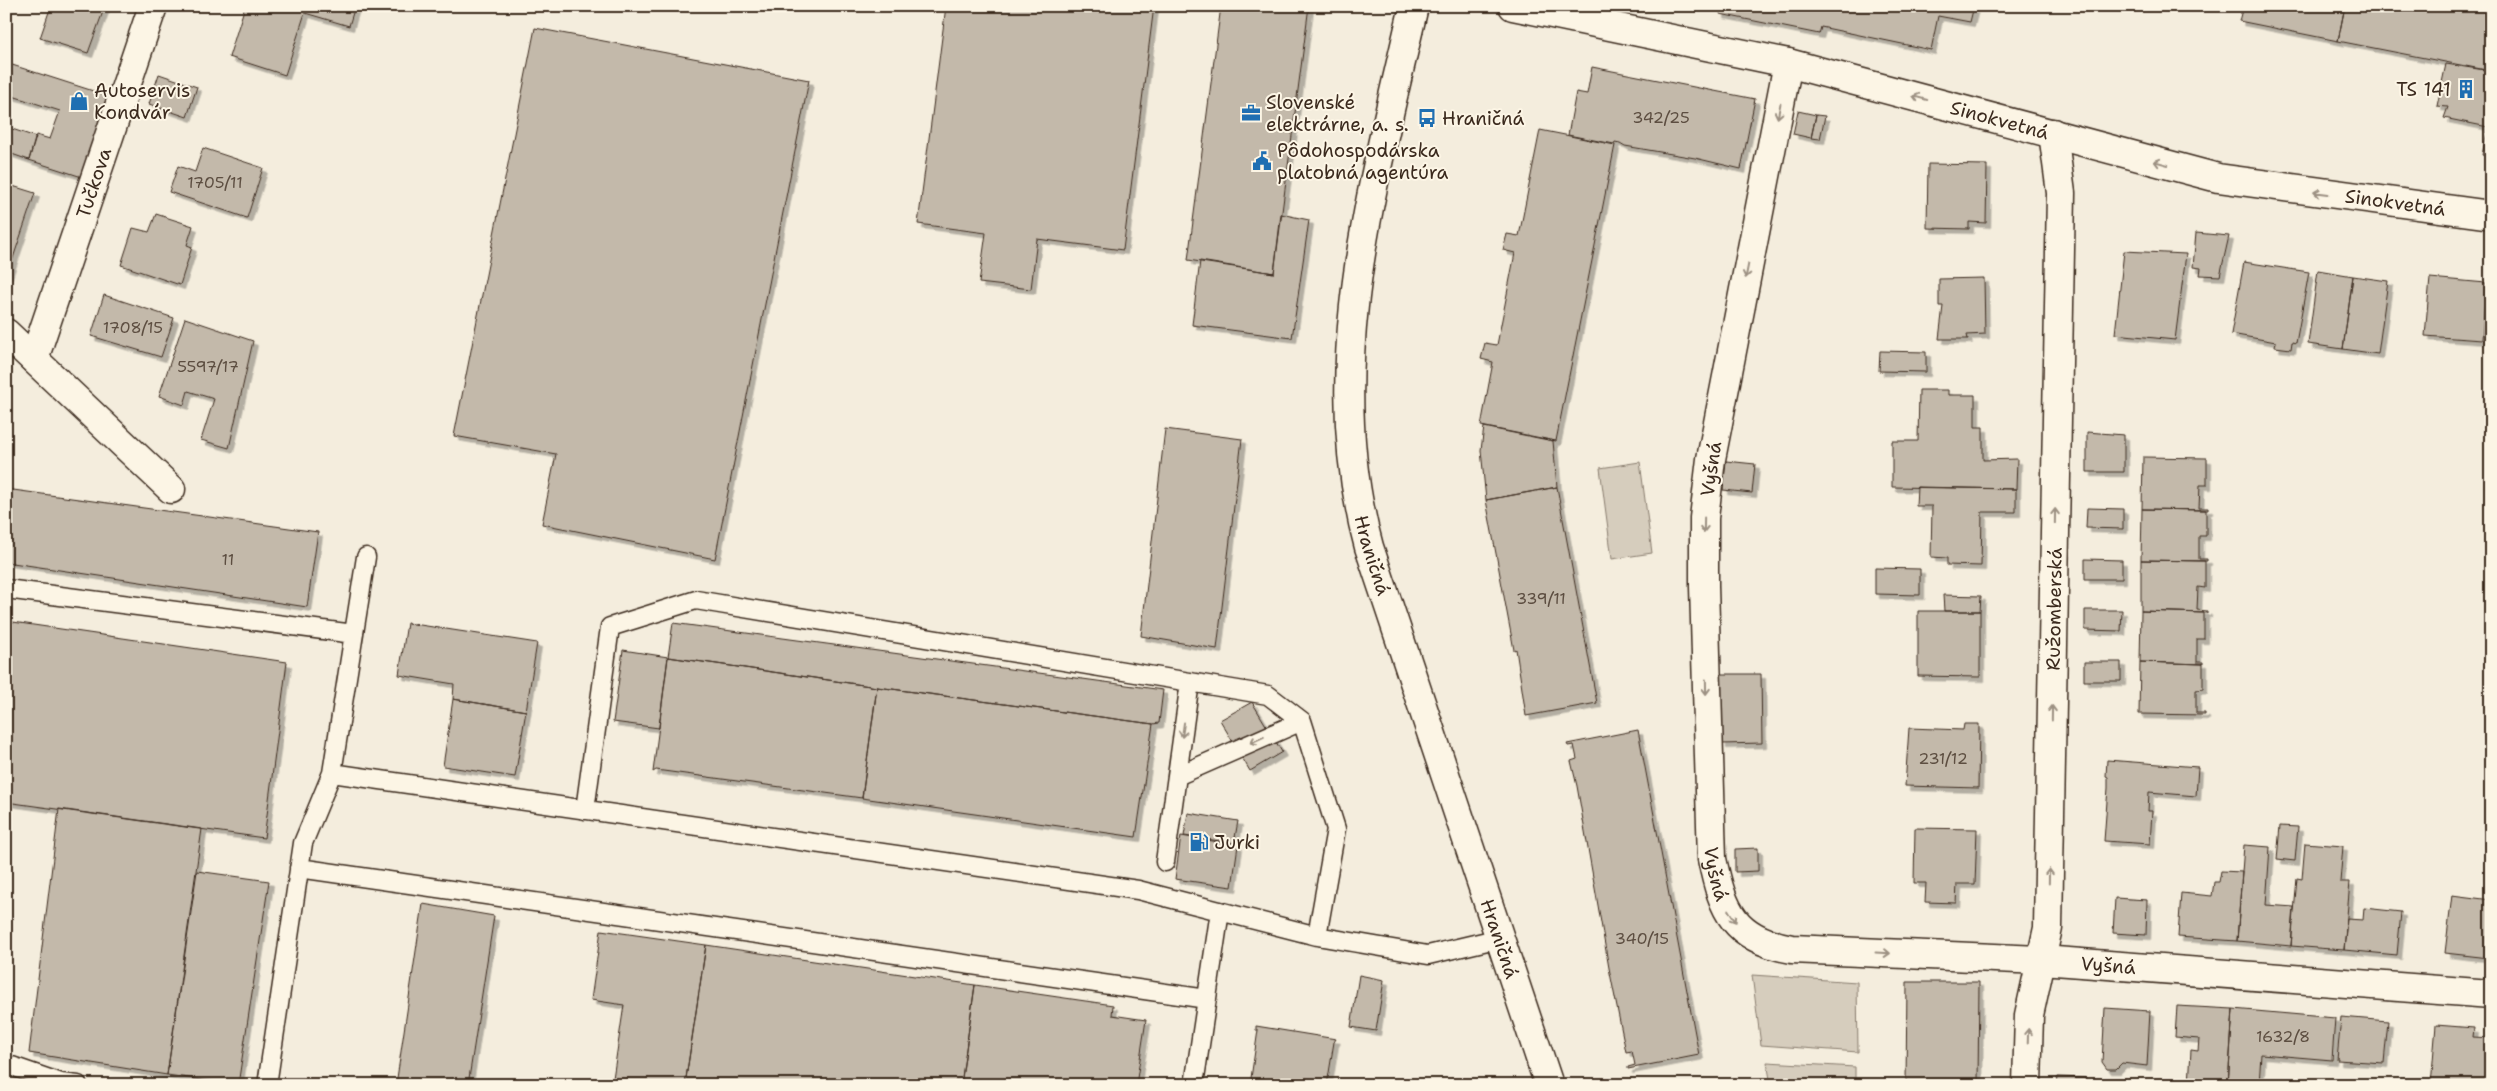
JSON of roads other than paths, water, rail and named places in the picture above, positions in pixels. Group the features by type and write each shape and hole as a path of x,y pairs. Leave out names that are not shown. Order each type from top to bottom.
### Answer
{"street":[{"name":"Tučkova","path":"34,359 154,6"},
{"name":"Hraničná","path":"1414,6 1359,266 1349,358 1349,432 1355,492 1369,546 1550,1085"},
{"name":"Sinokvetná","path":"1513,6 1788,63 2218,178 2491,215"},
{"name":"Vyšná","path":"1788,63 1707,486 1704,586 1709,808 1712,859 1717,884 1724,903 1736,923 1751,936 1769,945 1792,948 2042,960 2491,994"},
{"name":"Ružomberská","path":"2027,1085 2029,1014 2048,928 2061,192 2053,133"},
{"path":"6,333 171,489"}],"lane":[{"path":"267,1085 303,843 332,773 366,557"},
{"path":"6,588 354,634"},
{"path":"585,810 610,627 696,600 1268,695 1302,721 1336,829 1316,936"},
{"path":"1164,862 1190,682"},
{"path":"1177,776 1302,721"},
{"path":"332,773 1138,890 1316,936 1428,955 1500,938"},
{"path":"299,868 1207,999"},
{"path":"1194,1085 1220,911"},
{"path":"6,1064 61,1083 78,1085"}],"place":[{"name":"TS 141","path":"2466,89"},
{"name":"Autoservis Kondvár","path":"79,101"},
{"name":"Slovenské elektrárne, a. s.","path":"1251,113"},
{"name":"Hraničná","path":"1427,118"},
{"name":"Pôdohospodárska platobná agentúra","path":"1262,161"},
{"name":"Jurki","path":"1199,842"}]}
